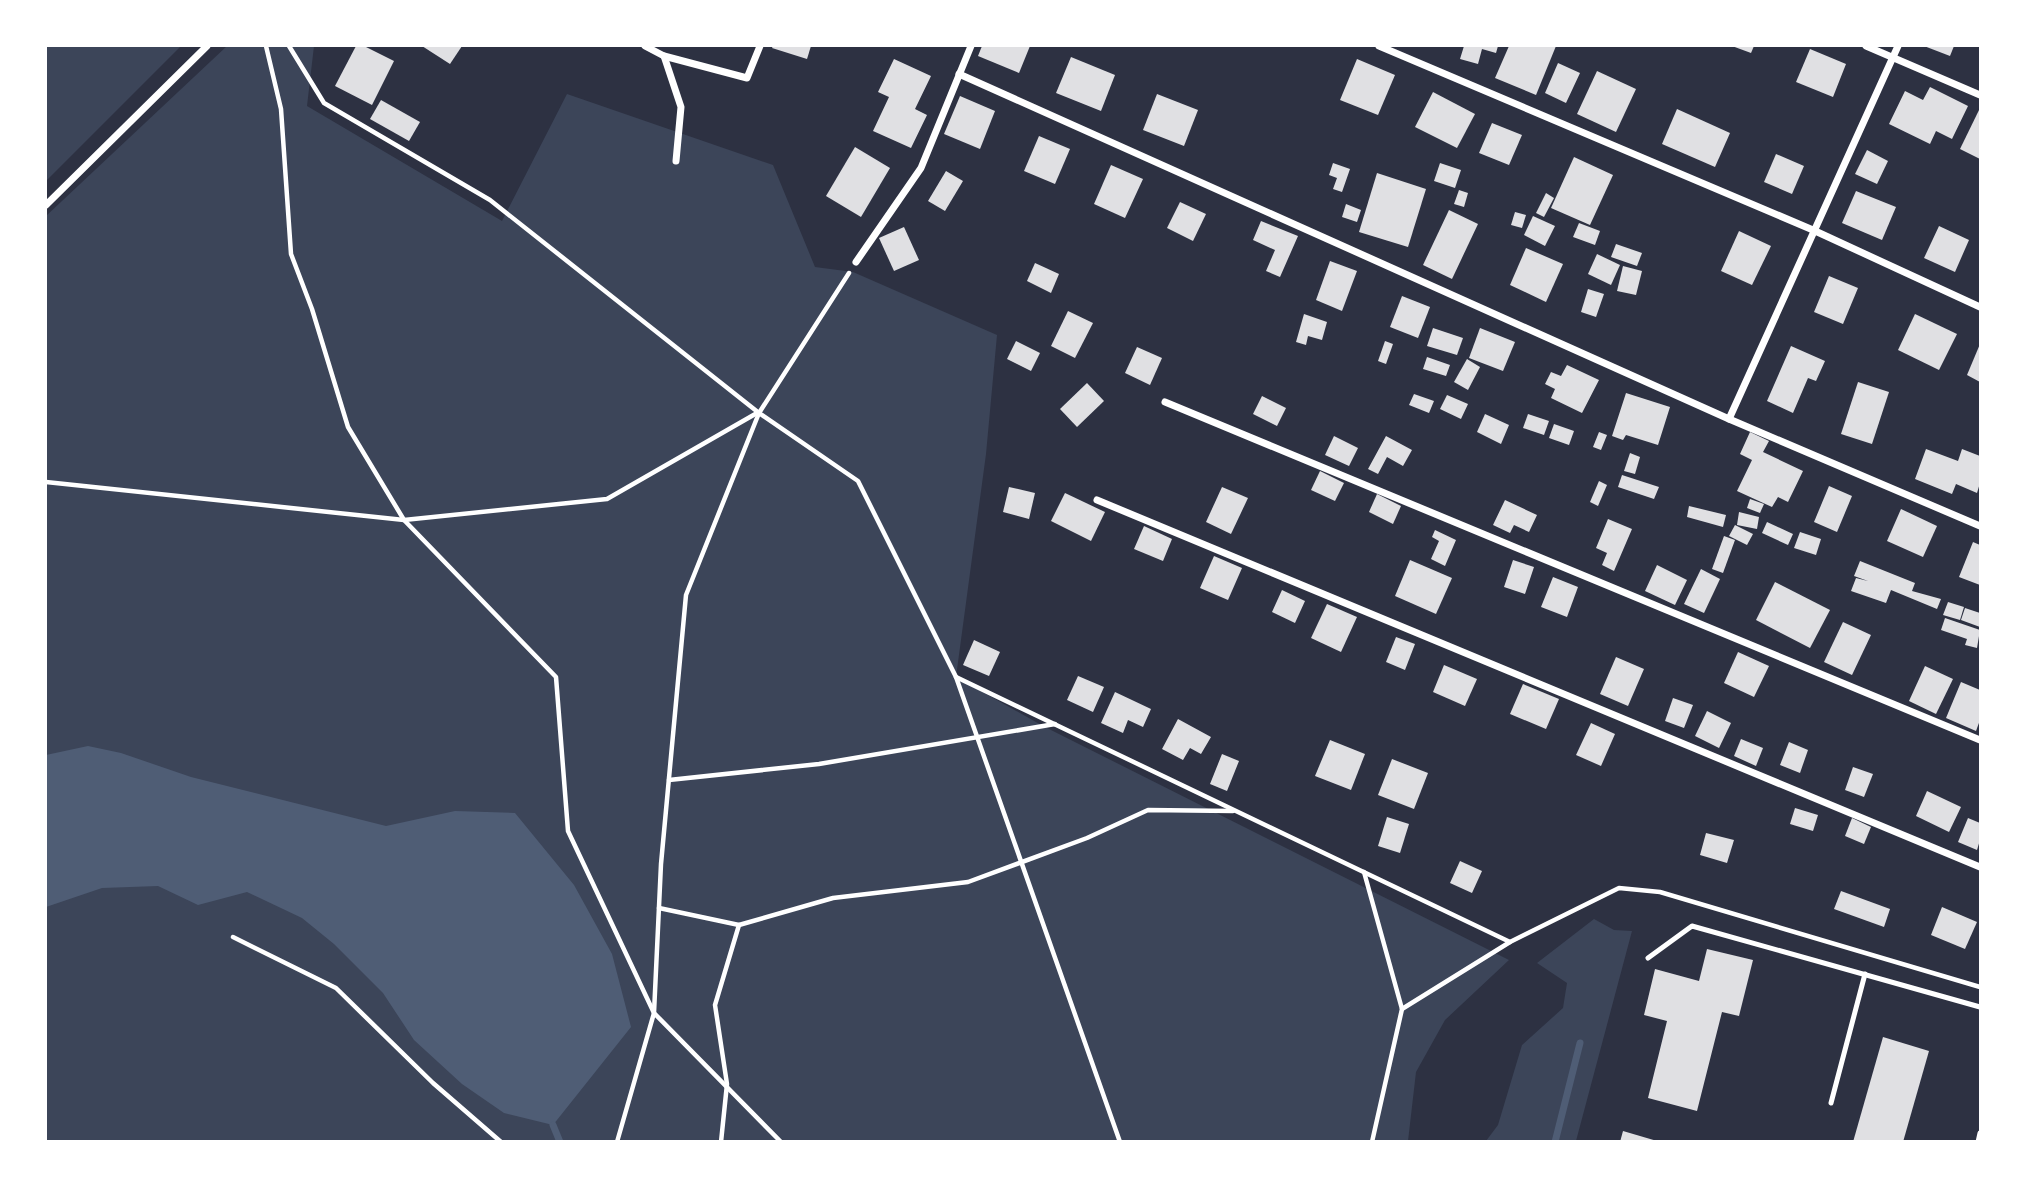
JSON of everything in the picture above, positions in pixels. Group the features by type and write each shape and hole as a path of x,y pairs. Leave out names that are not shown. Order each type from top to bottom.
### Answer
{"street":[{"path":"46,205 206,46"},
{"path":"645,46 664,56 747,78 760,46"},
{"path":"856,262 921,168 971,46"},
{"path":"1379,46 1812,230 1980,307"},
{"path":"1866,46 1980,95"},
{"path":"1729,419 1812,230 1898,46"},
{"path":"664,56 681,107 676,161"},
{"path":"959,74 1729,419 1980,526"},
{"path":"1165,402 1980,740"},
{"path":"1097,500 1980,867"}],"lane":[{"path":"1648,958 1692,926 1980,1007"},
{"path":"1831,1103 1865,974"},
{"path":"1978,1142 1980,1133"}],"path":[{"path":"266,46 281,109 291,254 312,309 348,427 404,520 556,677 568,831 654,1013 727,1084 781,1142"},
{"path":"289,46 324,103 490,200 759,412 858,481 956,677 1120,1142"},
{"path":"617,1142 654,1013 668,779 686,595 759,412 856,262"},
{"path":"46,482 404,520 607,499 759,412"},
{"path":"956,677 1510,942"},
{"path":"668,779 819,764 1055,724"},
{"path":"659,908 739,925 833,898 968,882 1087,838 1149,810 1243,812"},
{"path":"1364,872 1402,1009 1372,1142"},
{"path":"1402,1009 1510,942 1619,888 1660,892 1980,987"},
{"path":"720,1142 727,1084 715,1005 739,925"},
{"path":"233,937 336,988 433,1083 501,1142"}],"shaded area":[{"path":"46,46 181,46 46,181"},
{"path":"227,46 314,46 307,106 502,221 567,94 773,165 815,267 853,272 997,335 986,454 956,677 1043,726 1509,960 1445,1020 1416,1072 1408,1141 46,1141 46,216"},
{"path":"88,746 121,753 191,777 386,826 455,811 515,813 574,885 612,954 631,1027 553,1125 504,1113 462,1084 414,1040 383,993 334,944 302,918 247,892 198,905 158,886 102,888 46,907 46,755"},
{"path":"1594,919 1614,930 1632,931 1576,1141 1486,1141 1498,1125 1522,1045 1563,1008 1567,983 1537,963"}],"building":[{"path":"356,46 364,46 394,61 372,105 335,86"},
{"path":"422,46 462,46 450,64"},
{"path":"811,46 807,59 772,48"},
{"path":"982,46 1030,46 1019,73 978,56"},
{"path":"1464,46 1498,46 1496,53 1482,49 1478,64 1460,59"},
{"path":"1509,46 1556,46 1536,95 1495,78"},
{"path":"1732,46 1754,46 1751,53"},
{"path":"1924,46 1954,46 1950,56"},
{"path":"1810,49 1846,64 1833,97 1796,82"},
{"path":"1071,57 1115,75 1101,111 1056,93"},
{"path":"894,59 931,76 915,109 927,115 911,148 873,131 889,97 878,92"},
{"path":"1357,59 1395,75 1378,115 1340,100"},
{"path":"1558,63 1580,73 1566,103 1545,93"},
{"path":"1597,71 1636,89 1616,132 1577,114"},
{"path":"1930,87 1968,106 1952,139 1936,131 1930,144 1889,124 1905,91 1923,100"},
{"path":"1433,92 1475,114 1457,148 1415,127"},
{"path":"1157,94 1198,110 1184,146 1143,130"},
{"path":"960,96 995,111 980,149 944,134"},
{"path":"381,100 420,122 409,141 370,119"},
{"path":"1980,108 1980,159 1960,149"},
{"path":"1677,109 1730,133 1715,167 1662,144"},
{"path":"1492,123 1522,135 1509,165 1479,153"},
{"path":"1039,136 1070,149 1055,184 1024,171"},
{"path":"855,147 890,168 861,217 826,196"},
{"path":"1867,150 1888,161 1877,184 1855,174"},
{"path":"1776,154 1804,166 1792,194 1764,182"},
{"path":"1574,157 1613,175 1590,225 1551,208"},
{"path":"1333,163 1350,169 1342,192 1333,189 1337,178 1329,175"},
{"path":"1440,163 1461,170 1455,188 1434,181"},
{"path":"1111,165 1143,179 1125,218 1094,204"},
{"path":"946,171 963,181 945,211 928,201"},
{"path":"1377,173 1426,189 1408,247 1359,232"},
{"path":"1459,190 1468,193 1464,207 1454,204"},
{"path":"1856,191 1896,207 1882,240 1842,223"},
{"path":"1546,193 1554,198 1544,217 1536,213"},
{"path":"1180,202 1206,214 1193,241 1167,228"},
{"path":"1346,204 1361,210 1357,222 1342,217"},
{"path":"1449,210 1478,224 1452,279 1423,265"},
{"path":"1515,212 1526,215 1522,228 1511,225"},
{"path":"1533,216 1555,226 1545,246 1524,235"},
{"path":"1261,221 1298,236 1280,277 1266,271 1275,250 1253,240"},
{"path":"1579,223 1600,231 1595,245 1573,237"},
{"path":"1939,226 1969,240 1955,272 1924,258"},
{"path":"904,227 919,260 894,271 879,238"},
{"path":"1739,231 1771,246 1752,285 1721,271"},
{"path":"1616,244 1642,253 1637,266 1611,257"},
{"path":"1526,248 1563,264 1546,302 1510,285"},
{"path":"1597,254 1620,265 1611,285 1588,274"},
{"path":"1330,261 1357,271 1342,311 1316,300"},
{"path":"1035,263 1059,274 1051,293 1027,281"},
{"path":"1623,266 1642,271 1636,295 1617,291"},
{"path":"1829,276 1858,288 1843,324 1814,312"},
{"path":"1588,289 1604,294 1596,317 1581,312"},
{"path":"1402,296 1430,307 1418,338 1390,327"},
{"path":"1068,311 1093,323 1075,358 1051,346"},
{"path":"1304,314 1327,322 1322,340 1308,336 1306,345 1296,342"},
{"path":"1915,314 1957,334 1939,370 1898,350"},
{"path":"1433,328 1463,338 1457,355 1427,346"},
{"path":"1480,328 1515,342 1503,371 1469,358"},
{"path":"1016,341 1040,353 1031,371 1007,359"},
{"path":"1385,341 1393,344 1386,364 1378,361"},
{"path":"1980,344 1980,382 1967,375"},
{"path":"1791,346 1825,361 1816,381 1808,378 1793,413 1767,401"},
{"path":"1137,347 1162,358 1150,385 1125,373"},
{"path":"1427,357 1450,365 1446,376 1423,369"},
{"path":"1467,359 1480,367 1468,390 1454,382"},
{"path":"1567,365 1599,380 1582,413 1551,398 1555,389 1545,384 1551,372 1561,376"},
{"path":"1858,382 1889,392 1872,444 1841,434"},
{"path":"1087,383 1104,401 1077,427 1060,409"},
{"path":"1626,393 1670,407 1658,445 1626,435 1623,440 1612,436"},
{"path":"1414,394 1434,401 1429,413 1409,405"},
{"path":"1447,395 1468,404 1461,419 1440,409"},
{"path":"1262,396 1286,408 1277,426 1253,414"},
{"path":"1485,414 1509,425 1501,444 1477,432"},
{"path":"1528,414 1549,421 1544,435 1523,428"},
{"path":"1554,424 1574,431 1569,445 1549,438"},
{"path":"1599,432 1607,435 1601,450 1593,447"},
{"path":"1750,432 1769,441 1763,452 1803,471 1788,502 1778,497 1772,507 1737,491 1752,460 1740,454"},
{"path":"1334,436 1358,448 1349,466 1325,455"},
{"path":"1386,436 1412,450 1403,466 1387,457 1378,474 1368,469"},
{"path":"1926,449 1958,461 1962,449 1980,456 1980,483 1977,493 1956,484 1952,494 1915,479"},
{"path":"1630,453 1640,457 1635,474 1624,471"},
{"path":"1320,471 1344,483 1335,501 1311,490"},
{"path":"1622,475 1659,487 1654,499 1618,487"},
{"path":"1599,481 1607,485 1598,506 1590,502"},
{"path":"1829,486 1852,496 1837,532 1814,522"},
{"path":"1009,487 1035,493 1029,519 1003,512"},
{"path":"1222,487 1248,498 1231,534 1206,522"},
{"path":"1065,493 1105,512 1091,541 1051,521"},
{"path":"1377,494 1401,506 1393,524 1369,512"},
{"path":"1750,499 1764,504 1760,513 1747,508"},
{"path":"1505,500 1537,515 1529,532 1514,525 1510,533 1493,525"},
{"path":"1689,506 1726,515 1723,527 1687,517"},
{"path":"1901,509 1937,526 1923,557 1887,541"},
{"path":"1739,512 1759,517 1757,529 1737,525"},
{"path":"1608,519 1632,529 1614,571 1602,565 1607,553 1596,548"},
{"path":"1767,522 1793,534 1788,545 1762,533"},
{"path":"1735,525 1753,534 1747,545 1729,536"},
{"path":"1144,526 1172,539 1163,561 1134,549"},
{"path":"1435,530 1456,540 1445,566 1431,559 1439,541 1432,537"},
{"path":"1800,532 1821,539 1816,555 1794,548"},
{"path":"1724,536 1735,540 1723,573 1712,569"},
{"path":"1973,542 1980,545 1980,585 1959,577"},
{"path":"1214,556 1242,568 1228,600 1200,588"},
{"path":"1410,560 1452,578 1436,614 1395,596"},
{"path":"1513,560 1534,567 1525,594 1504,587"},
{"path":"1860,561 1915,583 1912,591 1941,599 1937,609 1891,590 1886,603 1851,591 1856,578 1868,581 1854,576"},
{"path":"1657,565 1687,580 1675,605 1645,591"},
{"path":"1701,569 1720,579 1704,613 1684,604"},
{"path":"1553,577 1578,587 1567,617 1541,607"},
{"path":"1775,582 1830,610 1810,648 1756,620"},
{"path":"1282,590 1305,601 1295,623 1272,612"},
{"path":"1948,602 1964,607 1960,620 1943,615"},
{"path":"1327,604 1357,617 1341,652 1311,638"},
{"path":"1965,608 1980,613 1980,627 1961,620"},
{"path":"1945,618 1980,630 1977,648 1965,645 1967,639 1941,630"},
{"path":"1843,622 1871,635 1852,675 1824,662"},
{"path":"1396,637 1415,644 1405,670 1386,662"},
{"path":"974,640 1000,652 989,676 963,665"},
{"path":"1738,652 1769,666 1754,697 1724,683"},
{"path":"1616,657 1644,669 1628,706 1600,694"},
{"path":"1444,665 1477,679 1465,706 1433,692"},
{"path":"1925,666 1953,679 1936,714 1909,701"},
{"path":"1078,676 1104,687 1093,712 1067,700"},
{"path":"1961,682 1980,690 1980,720 1976,731 1946,718"},
{"path":"1523,684 1559,699 1546,729 1510,714"},
{"path":"1115,692 1151,709 1143,727 1128,720 1123,733 1101,723"},
{"path":"1673,698 1693,705 1684,728 1665,721"},
{"path":"1707,711 1731,723 1719,748 1695,736"},
{"path":"1178,719 1211,737 1201,754 1190,748 1183,760 1162,749"},
{"path":"1591,723 1615,734 1601,766 1576,755"},
{"path":"1741,739 1763,748 1756,766 1734,756"},
{"path":"1330,740 1365,754 1351,790 1315,776"},
{"path":"1789,742 1808,750 1800,773 1780,765"},
{"path":"1222,754 1239,761 1227,791 1210,784"},
{"path":"1392,759 1428,773 1414,809 1378,795"},
{"path":"1853,767 1873,774 1864,797 1845,790"},
{"path":"1927,791 1961,807 1949,832 1916,816"},
{"path":"1795,808 1818,815 1813,831 1790,824"},
{"path":"1387,817 1409,824 1400,853 1378,846"},
{"path":"1852,818 1871,827 1864,844 1845,836"},
{"path":"1968,818 1980,823 1977,850 1958,842"},
{"path":"1706,833 1734,840 1727,863 1700,855"},
{"path":"1460,861 1482,871 1472,893 1450,883"},
{"path":"1841,891 1890,909 1884,927 1834,909"},
{"path":"1942,907 1977,922 1965,949 1931,935"},
{"path":"1707,949 1753,960 1739,1016 1722,1012 1697,1111 1648,1098 1667,1021 1644,1015 1655,969 1699,981"},
{"path":"1883,1037 1929,1051 1903,1142 1853,1142"},
{"path":"1623,1131 1657,1141 1657,1142 1620,1142"}],"waterway":[{"path":"1555,1142 1580,1043"},
{"path":"553,1125 560,1142"}]}
